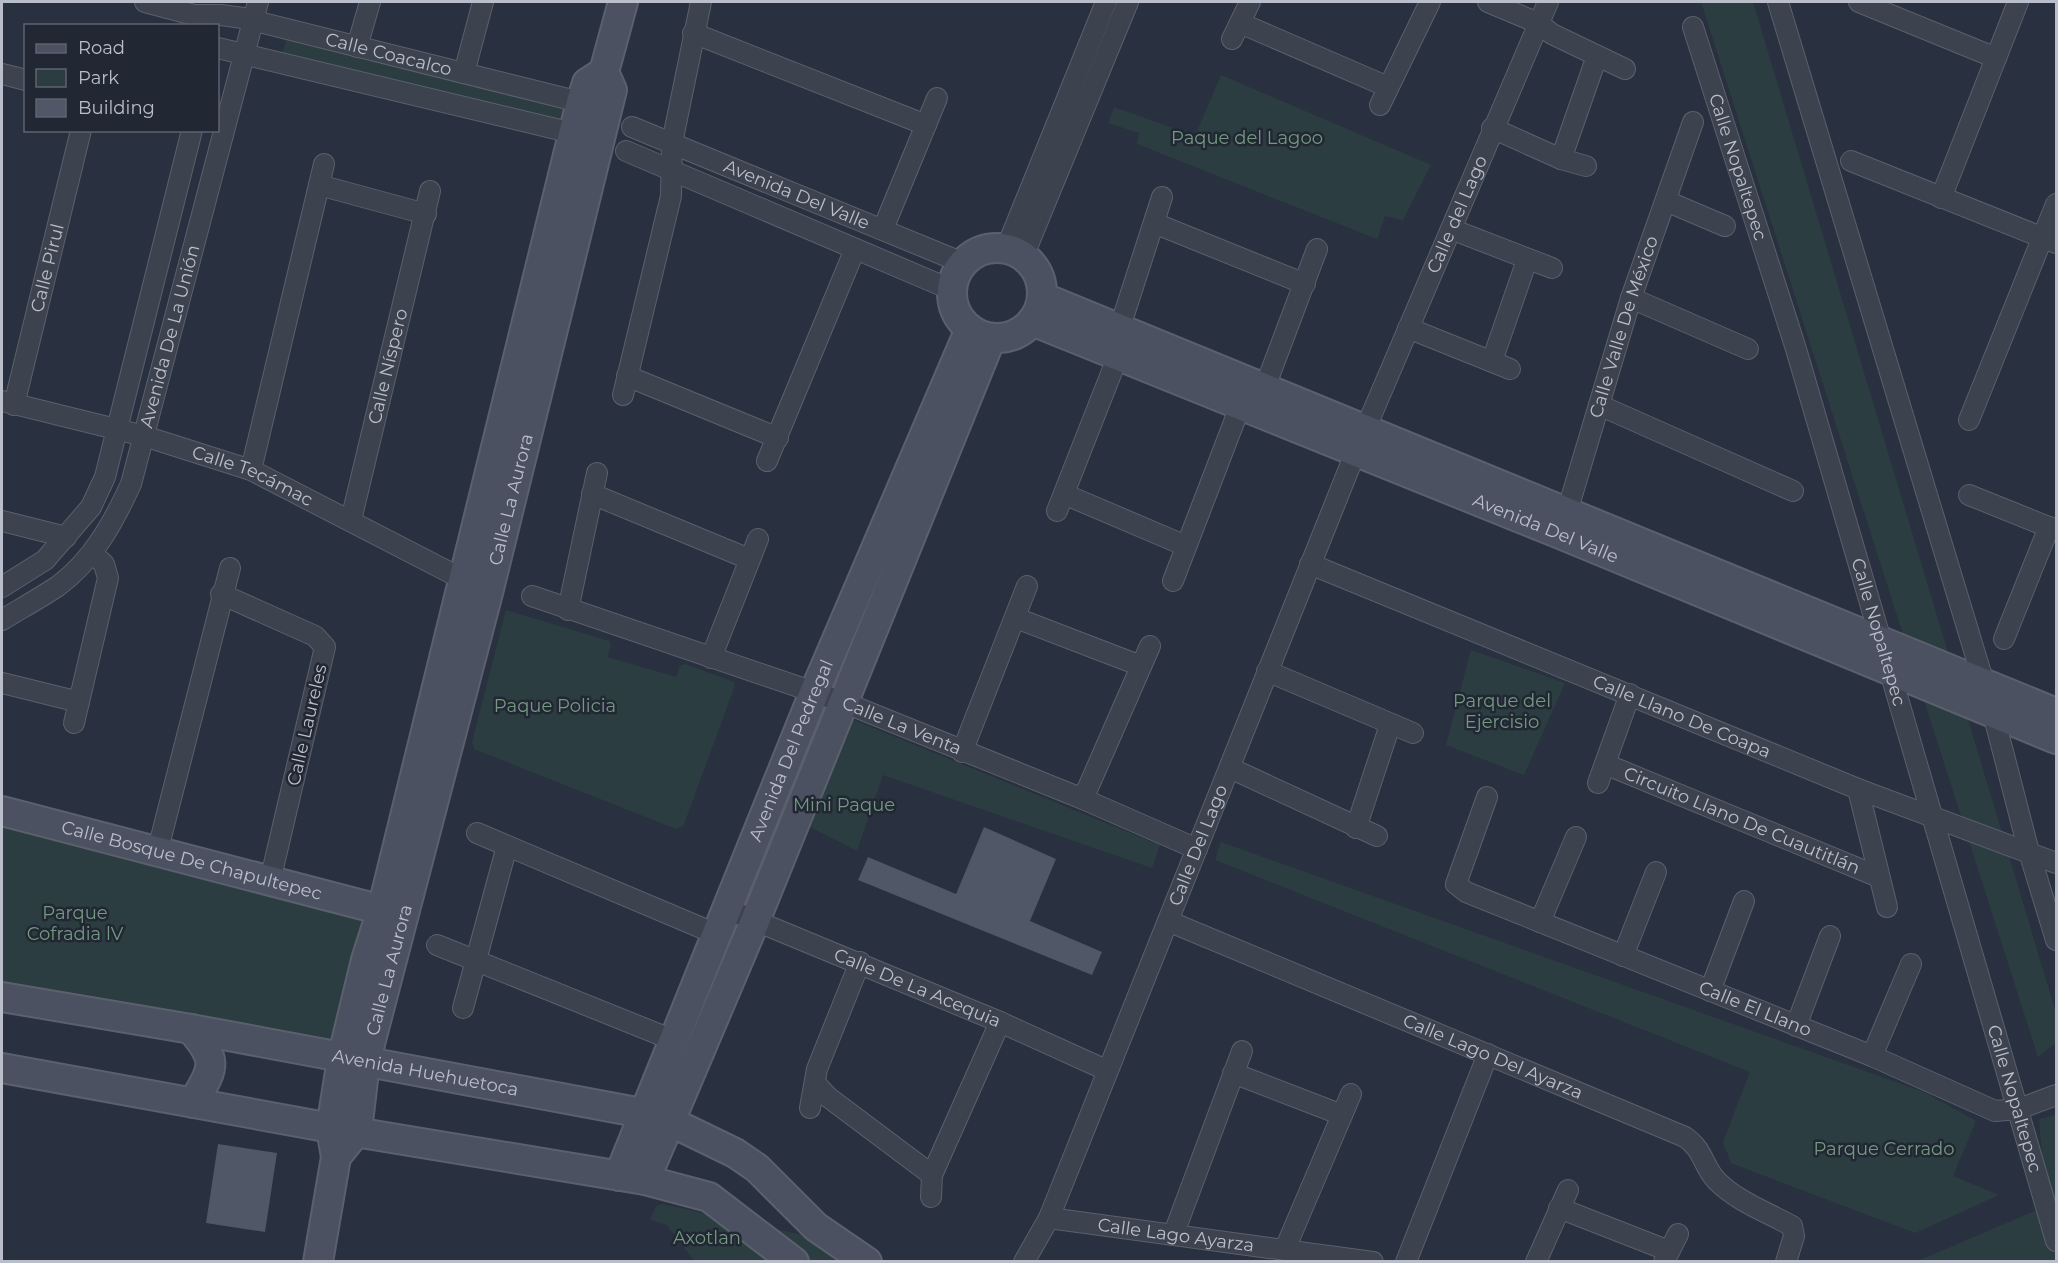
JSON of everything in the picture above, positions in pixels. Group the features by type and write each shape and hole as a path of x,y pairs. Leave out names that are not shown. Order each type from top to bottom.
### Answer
{"street":[{"name":"Calle Coacalco","path":"145,2 197,20 221,15 253,21 594,105"},
{"name":"Avenida De La Unión","path":"2,620 58,585 92,553 115,518 131,484 258,2"},
{"path":"357,47 370,2"},
{"path":"464,73 483,2"},
{"name":"Calle La Aurora","path":"354,1061 476,586 587,136 594,105 587,83 604,72 623,2"},
{"path":"701,2 672,143 671,196 625,385 778,438"},
{"path":"1014,253 1106,2"},
{"path":"1014,253 1128,2"},
{"path":"1250,2 1236,31 1384,96 1430,2"},
{"path":"1488,2 1538,23 1552,34 1625,69"},
{"name":"Calle del Lago","path":"1360,440 1548,2"},
{"path":"1778,2 1993,713 2029,852 2056,940"},
{"path":"1859,2 1996,58"},
{"path":"1941,198 2018,2"},
{"name":"Calle Nopaltepec","path":"1692,27 1796,349 2056,1241"},
{"path":"693,33 926,126"},
{"name":"Calle Coacalco","path":"219,48 587,136"},
{"path":"1562,159 1597,56"},
{"path":"2,74 24,80"},
{"path":"883,229 938,98"},
{"name":"Calle Valle De México","path":"1564,522 1631,298 1693,122"},
{"name":"Avenida Del Valle","path":"632,127 963,263"},
{"path":"1492,128 1562,159 1586,166"},
{"name":"Calle Pirul","path":"8,403 80,132"},
{"name":"Avenida De La Unión","path":"2,587 45,560 91,507 105,477 192,132"},
{"name":"Avenida Del Valle","path":"626,151 952,290"},
{"path":"1851,161 2049,240"},
{"path":"251,470 324,164"},
{"path":"319,185 426,214"},
{"name":"Calle Níspero","path":"351,520 430,191"},
{"path":"1162,197 1118,343 1061,503 1186,546"},
{"path":"1666,201 1725,226"},
{"path":"1969,420 2049,240 2056,204"},
{"path":"1154,224 1305,284"},
{"path":"1451,229 1552,268"},
{"path":"767,461 855,249"},
{"path":"1265,387 1317,249"},
{"path":"983,250 1014,253 1039,276 1037,309 1014,335 980,333 959,318 953,305 952,290 955,276 963,263 983,250"},
{"path":"1408,328 1501,365 1527,260"},
{"path":"1631,298 1748,349"},
{"name":"Avenida Del Valle","path":"1037,309 1118,343 1240,404 1360,440 1564,522 1881,641 2056,713"},
{"name":"Avenida Del Pedregal","path":"655,1117 673,1040 814,693 980,333"},
{"name":"Avenida Del Pedregal","path":"632,1178 655,1117 755,921 843,702 980,333"},
{"name":"Avenida Del Valle","path":"1118,343 1265,387 1360,440"},
{"name":"Calle Tecámac","path":"8,403 144,436 251,470 476,586"},
{"path":"1173,581 1240,404"},
{"path":"1599,405 1793,491"},
{"name":"Calle Del Lago","path":"1024,1262 1049,1218 1106,1070 1230,768 1360,440"},
{"path":"568,610 597,473"},
{"path":"592,494 749,559"},
{"path":"1969,495 2053,529 2004,639"},
{"path":"2,521 66,537"},
{"name":"Avenida Del Valle","path":"1564,522 1892,673 2056,739"},
{"path":"711,658 758,539"},
{"path":"74,723 108,578 104,564 92,553"},
{"name":"Calle Llano De Coapa","path":"1310,564 1858,789 2056,863"},
{"path":"157,854 221,594 230,568"},
{"name":"Calle La Aurora","path":"318,1262 336,1157 344,1130 366,960 476,586"},
{"path":"962,753 1028,586"},
{"name":"Calle Laureles","path":"221,594 315,636 325,647 270,881"},
{"name":"Calle La Venta","path":"532,596 843,702 962,753 1083,799 1197,849"},
{"path":"1016,618 1141,666"},
{"path":"1083,799 1150,646"},
{"path":"1267,671 1413,733"},
{"path":"2,682 79,702"},
{"name":"Circuito Llano De Cuautitlán","path":"1598,783 1630,694"},
{"path":"1356,828 1390,725"},
{"name":"Circuito Llano De Cuautitlán","path":"1605,764 1879,877"},
{"path":"1230,768 1377,836"},
{"name":"Circuito Llano De Cuautitlán","path":"1858,789 1887,907"},
{"name":"Calle El Llano","path":"1486,796 1456,884 1466,892 1872,1056 1995,1111 2019,1108 2056,1095"},
{"name":"Calle Bosque De Chapultepec","path":"2,811 157,854 382,910"},
{"name":"Calle De La Acequia","path":"477,833 507,846 722,921 755,921 860,962 1106,1070"},
{"path":"1540,922 1576,837"},
{"path":"464,1008 507,846"},
{"path":"1623,956 1656,872"},
{"path":"1710,991 1744,901"},
{"name":"Calle Lago Del Ayarza","path":"1168,921 1685,1137 1698,1146 1714,1179 1732,1195 1792,1227 1794,1236 1792,1260"},
{"path":"1796,1026 1830,936"},
{"path":"438,945 475,962 673,1040"},
{"path":"810,1108 817,1069 860,962"},
{"path":"1872,1056 1911,964"},
{"name":"Avenida Huehuetoca","path":"2,997 191,1029 655,1117 735,1154 757,1168 816,1227 867,1262"},
{"path":"931,1197 932,1175 1000,1022"},
{"path":"191,1029 208,1049 211,1059 206,1082 193,1103"},
{"path":"1174,1233 1242,1050"},
{"path":"1406,1262 1488,1054"},
{"path":"2,1068 344,1130 632,1178 709,1197 794,1262"},
{"path":"1233,1073 1342,1115"},
{"path":"815,1083 828,1097 932,1175"},
{"path":"1286,1249 1351,1095"},
{"path":"1536,1262 1568,1190"},
{"path":"1559,1208 1670,1249"},
{"name":"Calle Lago Ayarza","path":"1049,1218 1174,1233 1373,1262"}],"green space":[{"path":"1701,2 1753,2 2056,1013 2056,1043 2038,1057"},
{"path":"287,36 572,109 572,128 282,55"},
{"name":"Paque del Lagoo","path":"1221,75 1431,165 1403,220 1385,216 1377,239 1137,144 1139,133 1108,123 1114,107 1195,136"},
{"name":"Paque Policia","path":"506,610 609,641 611,646 607,657 676,677 680,666 685,664 734,682 735,685 683,827 676,829 474,749 472,742"},
{"name":"Parque del Ejercisio","path":"1471,650 1565,683 1524,775 1446,745"},
{"name":"Mini Paque","path":"849,718 1160,845 1152,868 883,775 857,851 806,825"},
{"name":"Parque Cofradia lV","path":"2,826 374,911 341,1041 2,984"},
{"name":"Parque Cerrado","path":"1221,842 1924,1092 1976,1121 1953,1176 1999,1195 1915,1233 1731,1163 1723,1142 1750,1072 1215,860"},
{"path":"2056,1115 2056,1261 1915,1262 2046,1206 2039,1119"},
{"name":"Axotlan","path":"662,1204 808,1236 845,1261 694,1261 667,1225 650,1220 656,1206"}],"building":[{"path":"984,827 1056,859 1030,921 1102,952 1092,975 858,880 868,857 956,894"},
{"path":"218,1144 277,1153 265,1232 206,1223"}]}
